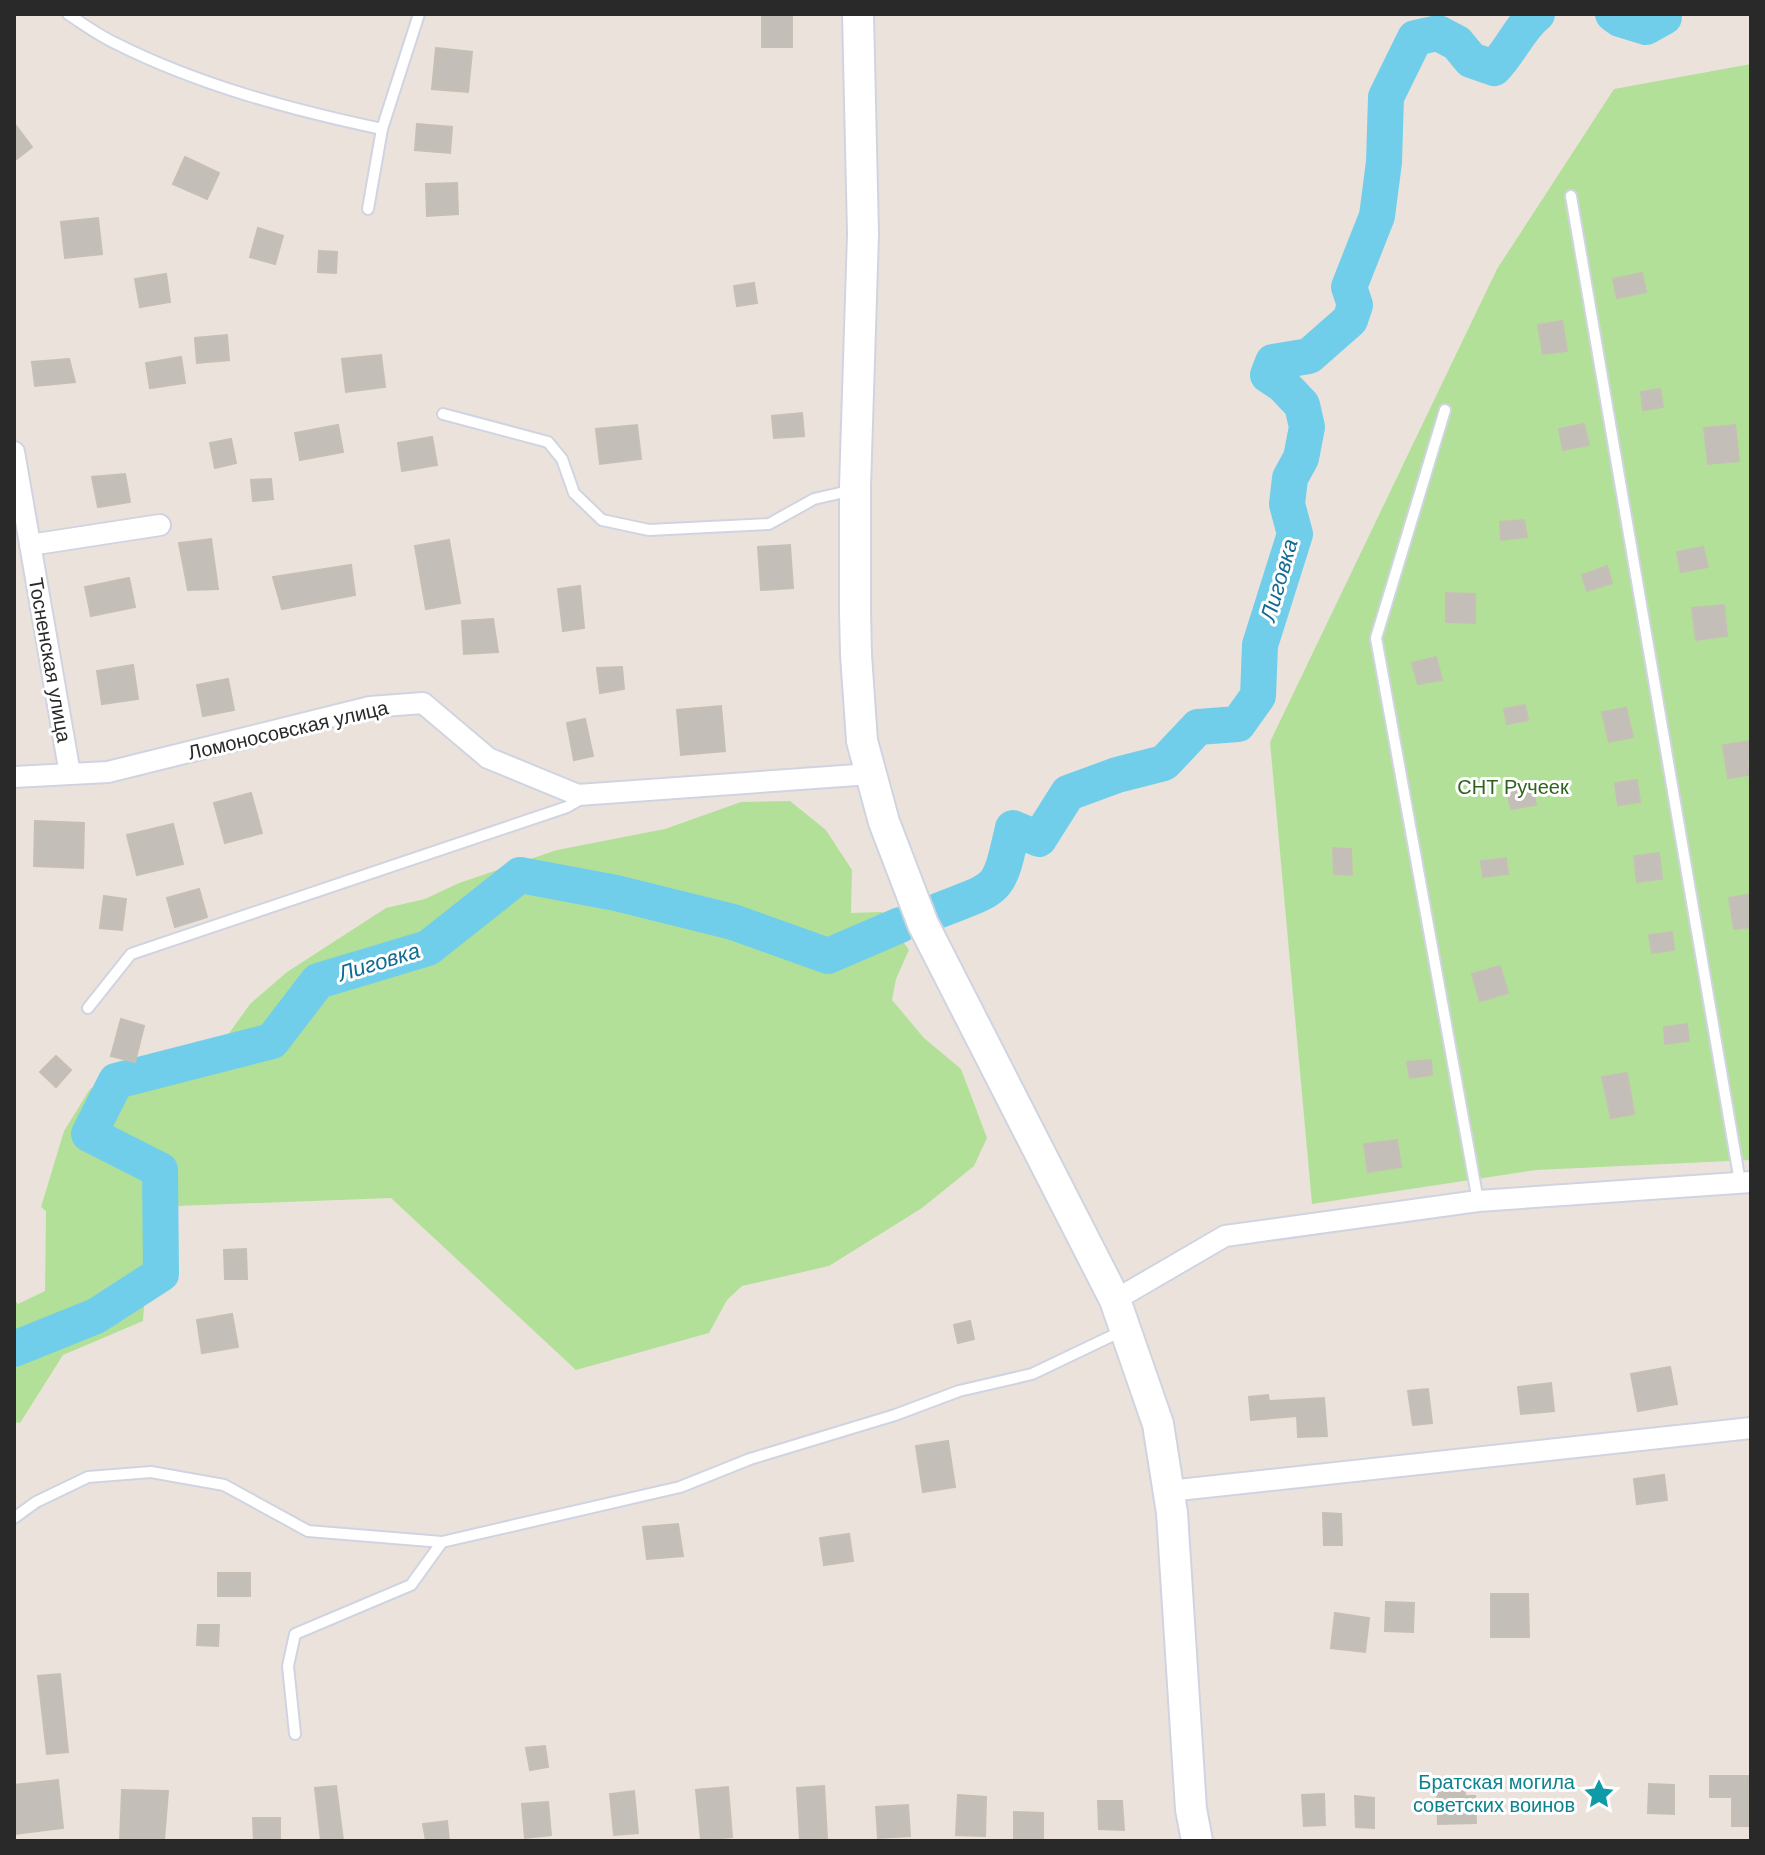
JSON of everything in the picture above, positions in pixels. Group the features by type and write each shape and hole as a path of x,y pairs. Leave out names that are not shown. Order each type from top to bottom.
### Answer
{"main road":[{"path":"858,14 863,234 855,489 856,655 862,741 884,822 923,924 1115,1300 1158,1424 1169,1491 1191,1809 1197,1841"}],"street":[{"name":"Тосненская улица","path":"14,452 70,774"},
{"path":"30,545 160,525"},
{"name":"Ломоносовская улица","path":"14,777 108,772 370,707 423,703 488,758 578,795 871,774"},
{"path":"1115,1300 1225,1236 1478,1201 1746,1182"},
{"path":"1169,1491 1751,1428"}],"lane":[{"path":"68,14 113,42 185,74 324,117 382,129"},
{"path":"368,209 382,129 419,14"},
{"path":"1571,196 1746,1182"},
{"path":"1445,410 1376,638 1478,1201"},
{"path":"443,414 548,442 562,459 574,493 602,520 649,530 769,524 814,499 855,489"},
{"path":"88,1008 131,954 567,807 592,794"},
{"path":"14,1518 36,1502 88,1477 151,1472 224,1485 308,1531 442,1542 680,1487 750,1459 895,1415 959,1391 1032,1374 1125,1329"},
{"path":"295,1734 288,1666 295,1634 411,1585 442,1542"}],"green space":[{"name":"СНТ Ручеек","path":"1751,64 1751,1160 1536,1170 1312,1204 1270,742 1497,269 1614,89"},
{"path":"790,801 826,830 852,870 851,913 882,912 909,950 896,979 892,1000 924,1038 961,1069 987,1138 974,1166 922,1208 829,1266 742,1286 727,1300 709,1333 576,1370 391,1198 151,1207 143,1321 63,1355 20,1423 14,1422 14,1299 18,1304 45,1291 46,1211 41,1207 64,1131 90,1089 97,1085 180,1083 205,1067 250,1004 287,972 386,908 425,899 459,883 557,850 665,829 741,802"}],"building":[{"path":"762,14 792,14 792,47 762,47"},
{"path":"436,48 472,52 468,92 432,89"},
{"path":"14,123 32,147 14,161"},
{"path":"417,124 452,127 450,153 415,150"},
{"path":"185,157 219,173 207,199 173,184"},
{"path":"457,183 458,214 427,216 426,184"},
{"path":"98,218 102,254 65,258 61,222"},
{"path":"258,228 283,236 275,264 250,257"},
{"path":"319,251 337,252 336,273 318,272"},
{"path":"1642,273 1646,292 1617,298 1613,279"},
{"path":"166,274 170,302 140,307 135,279"},
{"path":"754,283 757,303 737,306 734,286"},
{"path":"1562,321 1567,351 1543,354 1538,325"},
{"path":"227,335 229,360 197,363 195,338"},
{"path":"381,355 385,387 346,392 342,359"},
{"path":"181,357 185,383 150,388 146,363"},
{"path":"69,359 75,382 35,386 32,362"},
{"path":"1660,389 1663,407 1643,410 1641,392"},
{"path":"802,413 804,436 774,438 772,416"},
{"path":"1584,424 1589,445 1563,450 1559,429"},
{"path":"338,425 343,452 300,460 295,433"},
{"path":"637,425 641,459 600,464 596,429"},
{"path":"1735,425 1739,461 1708,464 1704,428"},
{"path":"432,437 437,465 402,471 398,443"},
{"path":"231,439 236,463 215,468 210,443"},
{"path":"125,474 130,502 98,507 92,477"},
{"path":"271,479 273,499 253,501 251,480"},
{"path":"1524,520 1527,537 1501,540 1500,522"},
{"path":"211,539 218,589 188,590 179,543"},
{"path":"449,540 460,603 426,609 415,546"},
{"path":"790,545 793,588 761,590 758,547"},
{"path":"1703,547 1708,567 1681,572 1677,552"},
{"path":"351,565 355,595 282,609 273,577"},
{"path":"1607,566 1612,583 1587,591 1582,575"},
{"path":"129,578 135,607 91,616 85,587"},
{"path":"580,586 584,628 563,631 558,589"},
{"path":"1446,593 1475,594 1475,623 1446,622"},
{"path":"1724,605 1727,636 1696,640 1692,608"},
{"path":"493,619 498,652 464,654 462,621"},
{"path":"1436,657 1442,680 1418,684 1412,663"},
{"path":"133,665 138,699 102,704 97,671"},
{"path":"622,667 624,689 600,693 597,668"},
{"path":"228,679 234,710 203,716 197,685"},
{"path":"1525,705 1528,720 1507,724 1504,709"},
{"path":"721,706 725,751 681,755 677,710"},
{"path":"1626,708 1633,737 1609,742 1602,712"},
{"path":"585,719 593,756 574,760 567,723"},
{"path":"1751,741 1751,759 1747,760 1749,775 1728,778 1723,745"},
{"path":"1637,780 1640,802 1618,805 1615,783"},
{"path":"1531,781 1536,805 1511,809 1506,785"},
{"path":"251,793 262,833 225,843 214,803"},
{"path":"35,821 84,823 83,868 34,866"},
{"path":"173,824 183,864 137,875 127,835"},
{"path":"1333,848 1351,849 1352,875 1334,874"},
{"path":"1659,853 1662,879 1637,882 1634,856"},
{"path":"1506,858 1508,874 1483,877 1481,861"},
{"path":"199,889 207,917 175,927 167,898"},
{"path":"1751,894 1751,927 1734,929 1729,898"},
{"path":"104,896 126,899 122,930 100,928"},
{"path":"1672,932 1674,950 1652,953 1649,935"},
{"path":"1500,966 1508,993 1480,1001 1472,974"},
{"path":"121,1019 144,1026 135,1062 111,1056"},
{"path":"1687,1024 1689,1041 1665,1044 1664,1027"},
{"path":"56,1056 71,1070 56,1087 40,1072"},
{"path":"1431,1060 1432,1075 1410,1078 1407,1062"},
{"path":"1627,1073 1634,1114 1611,1118 1602,1077"},
{"path":"1397,1140 1401,1167 1368,1172 1364,1144"},
{"path":"246,1249 247,1279 225,1279 224,1250"},
{"path":"232,1314 238,1347 202,1353 197,1320"},
{"path":"970,1321 974,1339 958,1343 954,1325"},
{"path":"1670,1367 1677,1404 1638,1411 1631,1374"},
{"path":"1551,1383 1554,1411 1521,1414 1518,1387"},
{"path":"1428,1389 1432,1423 1413,1425 1408,1391"},
{"path":"1268,1395 1269,1401 1324,1398 1327,1436 1298,1437 1297,1416 1251,1420 1249,1397"},
{"path":"948,1441 955,1487 923,1492 916,1446"},
{"path":"1664,1475 1667,1500 1637,1504 1634,1479"},
{"path":"1323,1513 1341,1514 1342,1545 1324,1545"},
{"path":"678,1524 683,1556 647,1559 643,1527"},
{"path":"849,1534 853,1561 824,1565 820,1538"},
{"path":"218,1573 250,1573 250,1596 218,1596"},
{"path":"1491,1594 1528,1594 1529,1637 1491,1637"},
{"path":"1386,1602 1414,1603 1413,1632 1385,1631"},
{"path":"1335,1613 1369,1618 1365,1652 1331,1648"},
{"path":"198,1625 219,1625 218,1646 197,1645"},
{"path":"60,1674 68,1752 47,1754 38,1676"},
{"path":"545,1746 548,1767 530,1770 526,1748"},
{"path":"1710,1776 1750,1776 1751,1826 1732,1826 1732,1797 1710,1797"},
{"path":"58,1780 63,1828 14,1834 14,1785"},
{"path":"1649,1784 1674,1785 1674,1814 1648,1813"},
{"path":"336,1786 343,1840 321,1841 315,1788"},
{"path":"824,1786 827,1838 800,1840 797,1788"},
{"path":"728,1787 732,1837 701,1840 696,1790"},
{"path":"122,1790 168,1791 164,1841 120,1841"},
{"path":"634,1791 638,1833 614,1835 610,1794"},
{"path":"1465,1791 1465,1796 1475,1796 1476,1823 1438,1824 1437,1792"},
{"path":"1324,1794 1325,1825 1304,1826 1302,1795"},
{"path":"958,1795 986,1797 985,1836 956,1835"},
{"path":"1355,1796 1374,1798 1374,1828 1356,1827"},
{"path":"1098,1801 1122,1801 1124,1830 1099,1829"},
{"path":"548,1802 551,1835 525,1838 522,1804"},
{"path":"908,1805 910,1836 878,1838 876,1807"},
{"path":"1014,1812 1043,1813 1043,1840 1014,1839"},
{"path":"253,1818 280,1818 280,1841 254,1841"},
{"path":"447,1821 449,1841 426,1841 423,1824"}],"waterway":[{"name":"Лиговка","path":"940,910 986,891 994,884 1004,865 1013,828 1039,839 1068,793 1117,775 1164,763 1198,727 1238,724 1258,696 1260,645 1295,534 1287,504 1290,478 1301,458 1307,427 1302,405 1283,385 1268,375 1273,362 1309,356 1350,320 1355,305 1349,287 1377,216 1384,162 1386,97 1415,38 1438,33 1457,43 1471,60 1494,68 1537,14"},
{"name":"Лиговка","path":"1613,14 1646,27 1664,17 1664,14"},
{"name":"Лиговка","path":"14,1349 96,1316 161,1274 160,1170 89,1134 116,1081 272,1041 318,981 428,948 520,875 616,893 733,922 828,956 900,925"}],"place":[{"name":"Братская могила советских воинов","path":"1599,1794"}]}
